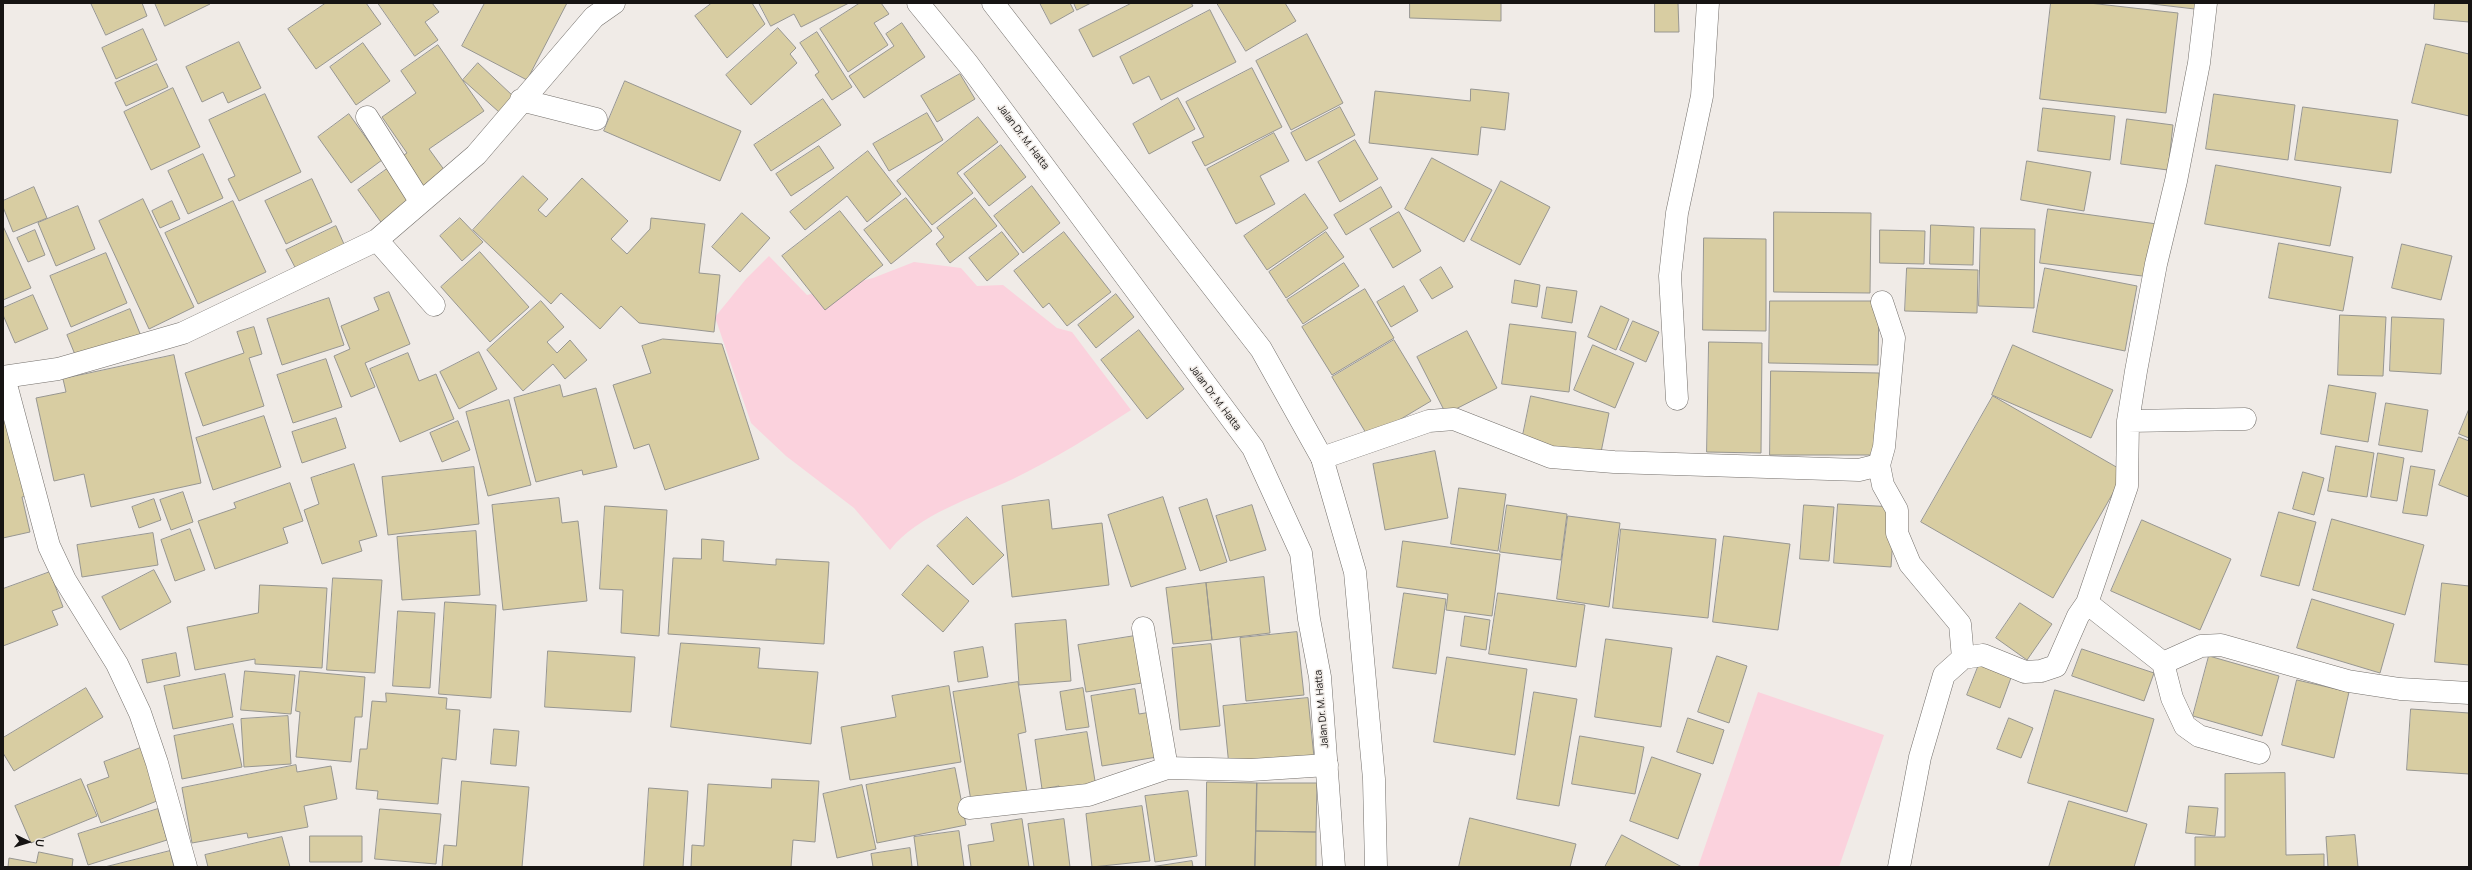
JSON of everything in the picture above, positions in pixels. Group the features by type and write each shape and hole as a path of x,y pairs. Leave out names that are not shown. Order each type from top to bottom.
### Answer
{"street":[{"path":"186,867 157,763 140,713 117,664 64,580 49,546 4,377 58,369 183,333 377,240 420,201 476,155 521,100 594,17 614,3"},
{"name":"Jalan Dr. M. Hatta","path":"918,3 968,64 1252,448 1301,553 1309,619 1320,677 1334,867"},
{"path":"993,3 1261,349 1322,458 1355,572 1374,779 1376,867"},
{"path":"1677,399 1670,276 1677,213 1702,96 1708,3"},
{"path":"1899,867 1920,757 1944,676 1963,658 1983,655 2025,672 2041,671 2056,666 2078,616 2087,603 2127,486 2128,421 2156,264 2176,181 2199,63 2206,3"},
{"path":"521,100 596,119"},
{"path":"367,118 420,201"},
{"path":"377,240 434,305"},
{"path":"1882,302 1894,338 1884,447 1879,465 1883,485 1897,510 1897,533 1910,564 1960,624 1963,658"},
{"path":"1322,458 1429,421 1454,419 1551,457 1614,462 1860,470 1879,465"},
{"path":"2128,421 2244,419"},
{"path":"2087,603 2163,663 2172,698 2185,726 2199,736 2259,753"},
{"path":"1143,628 1167,768"},
{"path":"2163,663 2201,646 2221,645 2348,681 2400,689 2469,693"},
{"path":"969,808 1088,796 1167,768 1251,770 1327,765"}],"shaded area":[{"path":"769,256 807,295 873,278 914,262 961,268 977,286 1003,285 1057,328 1072,332 1131,410 1088,438 1043,463 1013,479 947,508 915,526 890,550 854,508 786,456 751,423 715,317 746,279"},
{"path":"1758,692 1884,735 1839,867 1698,867"}],"building":[{"path":"91,3 142,3 147,16 106,35"},
{"path":"155,3 210,3 210,4 165,26"},
{"path":"326,3 366,3 381,24 316,69 288,29"},
{"path":"378,3 432,3 439,12 425,22 438,40 415,56"},
{"path":"485,3 567,3 527,80 462,46"},
{"path":"712,3 752,3 765,24 727,58 695,16"},
{"path":"759,3 849,3 801,27 794,14 771,26"},
{"path":"860,3 881,3 889,14 874,23 888,45 848,72 820,29"},
{"path":"1040,3 1070,3 1074,11 1051,24"},
{"path":"1074,3 1091,3 1077,10"},
{"path":"1132,3 1191,3 1193,6 1093,57 1079,30"},
{"path":"1217,3 1285,3 1296,21 1246,51"},
{"path":"1410,3 1501,3 1501,21 1410,18"},
{"path":"1655,3 1678,3 1679,32 1655,32"},
{"path":"2051,3 2089,3 2178,13 2166,113 2040,99"},
{"path":"2144,3 2199,3 2198,9"},
{"path":"2435,3 2469,3 2469,22 2434,19"},
{"path":"1210,10 1236,62 1161,100 1149,76 1133,84 1120,57"},
{"path":"902,23 925,57 864,98 849,76 894,46 886,34"},
{"path":"778,28 796,48 790,54 797,63 751,105 726,75"},
{"path":"143,29 157,60 116,79 102,48"},
{"path":"817,32 852,87 832,100 815,75 819,72 800,43"},
{"path":"1307,34 1343,103 1291,130 1256,61"},
{"path":"239,42 261,88 228,103 223,92 202,102 186,67"},
{"path":"363,43 390,81 356,105 330,67"},
{"path":"2426,44 2469,54 2469,116 2412,103"},
{"path":"438,45 484,111 429,149 445,171 422,187 401,157 407,153 382,117 416,93 401,71"},
{"path":"478,63 513,96 499,112 463,80"},
{"path":"157,64 168,87 126,106 115,83"},
{"path":"1252,68 1282,127 1205,166 1192,142 1204,137 1186,102"},
{"path":"960,74 975,99 937,122 921,96"},
{"path":"625,81 741,131 720,181 604,131"},
{"path":"173,88 200,147 151,170 124,112"},
{"path":"1471,89 1509,93 1505,130 1481,127 1478,155 1369,143 1375,91 1470,101"},
{"path":"265,94 301,172 239,201 228,179 235,176 209,120"},
{"path":"2214,94 2295,105 2288,160 2206,149"},
{"path":"1178,98 1195,129 1149,154 1133,124"},
{"path":"823,99 841,125 771,171 754,145"},
{"path":"1340,107 1355,135 1306,161 1291,133"},
{"path":"2303,107 2398,120 2391,173 2295,160"},
{"path":"2043,108 2115,116 2110,160 2038,151"},
{"path":"927,113 943,140 889,171 873,144"},
{"path":"349,114 382,160 351,183 318,137"},
{"path":"978,117 998,142 957,173 973,193 932,225 897,181"},
{"path":"2127,119 2173,125 2168,170 2121,164"},
{"path":"1274,133 1289,161 1260,176 1275,204 1236,224 1207,169"},
{"path":"1355,140 1378,179 1340,202 1318,162"},
{"path":"1001,145 1026,177 989,206 964,174"},
{"path":"819,146 834,168 791,196 776,174"},
{"path":"868,151 901,194 867,222 847,196 805,230 790,212"},
{"path":"203,154 223,198 188,214 168,171"},
{"path":"1432,158 1492,190 1464,242 1405,209"},
{"path":"2027,161 2091,172 2084,211 2021,200"},
{"path":"2216,165 2341,187 2330,246 2205,224"},
{"path":"387,169 412,203 383,225 358,190"},
{"path":"523,176 548,199 538,210 546,217 582,178 628,221 611,239 627,254 650,229 651,218 705,224 699,273 720,275 714,332 639,323 621,306 600,329 561,293 551,304 473,230"},
{"path":"312,179 332,222 286,244 265,201"},
{"path":"1501,181 1550,207 1520,265 1471,240"},
{"path":"1032,186 1060,223 1023,253 994,216"},
{"path":"34,187 47,218 13,232 3,207 3,201"},
{"path":"1381,187 1392,207 1346,235 1334,215"},
{"path":"1305,194 1328,228 1267,270 1244,236"},
{"path":"906,198 932,231 891,264 864,230"},
{"path":"975,198 997,226 950,263 936,244 944,237 937,228"},
{"path":"143,199 194,307 149,329 99,221"},
{"path":"172,201 180,219 160,228 152,211"},
{"path":"233,201 266,272 198,304 165,233"},
{"path":"78,206 95,249 56,266 38,223"},
{"path":"2048,209 2157,224 2150,277 2040,263"},
{"path":"840,211 883,265 825,310 782,256"},
{"path":"1399,212 1421,251 1393,268 1370,229"},
{"path":"1774,212 1871,213 1870,293 1774,292"},
{"path":"742,213 770,238 740,272 712,247"},
{"path":"460,218 483,242 462,261 440,236"},
{"path":"1931,225 1974,227 1973,265 1930,264"},
{"path":"3,226 31,288 3,300"},
{"path":"336,226 347,251 298,273 286,250"},
{"path":"1981,228 2035,229 2034,308 1979,306"},
{"path":"35,230 45,255 28,262 17,238"},
{"path":"1880,230 1925,231 1924,264 1880,263"},
{"path":"1002,232 1019,254 987,281 969,258"},
{"path":"1064,232 1111,292 1067,326 1049,303 1043,308 1014,271"},
{"path":"1326,232 1344,257 1286,298 1269,272"},
{"path":"1704,238 1766,239 1766,331 1703,330"},
{"path":"2279,243 2353,257 2343,311 2269,298"},
{"path":"2402,244 2452,256 2441,300 2392,288"},
{"path":"480,252 529,307 490,342 441,287"},
{"path":"106,253 127,303 71,327 50,276"},
{"path":"1344,263 1359,286 1303,324 1287,300"},
{"path":"1441,267 1453,287 1432,299 1420,280"},
{"path":"1907,268 1978,270 1977,313 1905,311"},
{"path":"2045,268 2137,286 2125,351 2033,332"},
{"path":"1515,280 1540,285 1537,307 1512,303"},
{"path":"1404,286 1418,311 1391,327 1377,302"},
{"path":"1547,287 1577,291 1572,323 1542,318"},
{"path":"1365,289 1394,338 1332,375 1302,327"},
{"path":"389,292 410,344 365,363 375,387 351,397 334,356 350,349 341,326 379,310 374,298"},
{"path":"1116,294 1134,317 1096,348 1078,325"},
{"path":"33,295 48,329 15,343 3,315 3,308"},
{"path":"329,298 344,345 282,365 267,319"},
{"path":"541,301 564,327 547,342 557,353 570,340 587,360 565,379 553,364 523,391 487,350"},
{"path":"1770,301 1879,301 1878,365 1769,363"},
{"path":"1601,306 1629,319 1616,350 1588,337"},
{"path":"130,309 141,336 78,362 67,335"},
{"path":"2340,315 2386,317 2383,376 2338,375"},
{"path":"2392,317 2444,319 2441,374 2390,371"},
{"path":"1633,321 1659,332 1646,362 1620,350"},
{"path":"1510,324 1576,332 1569,392 1502,384"},
{"path":"254,327 262,354 249,358 264,406 203,426 185,373 244,353 237,332"},
{"path":"1139,330 1184,389 1147,419 1101,360"},
{"path":"1467,331 1497,388 1446,414 1417,357"},
{"path":"663,339 722,344 759,459 665,490 649,444 634,449 613,385 651,373 642,346"},
{"path":"1394,340 1431,401 1369,438 1332,377"},
{"path":"1709,342 1762,343 1761,453 1707,452"},
{"path":"1593,345 1634,363 1615,408 1574,390"},
{"path":"2013,345 2113,390 2091,438 1992,395"},
{"path":"479,352 497,389 459,409 440,372"},
{"path":"408,353 419,381 436,374 454,419 400,442 370,369"},
{"path":"174,355 201,483 91,507 84,474 54,481 36,398 66,392 63,379"},
{"path":"326,359 342,407 293,423 277,375"},
{"path":"1771,371 1879,373 1879,455 1770,455"},
{"path":"560,385 563,397 596,388 617,467 583,475 582,470 536,482 514,398"},
{"path":"2329,385 2376,393 2368,442 2321,434"},
{"path":"1531,396 1609,413 1600,457 1522,440"},
{"path":"1993,396 2125,472 2053,598 1921,522"},
{"path":"509,400 531,485 488,496 466,412"},
{"path":"2386,403 2428,410 2422,452 2379,445"},
{"path":"2469,409 2469,438 2459,434"},
{"path":"264,416 281,467 213,490 196,438"},
{"path":"13,418 31,495 22,497 30,532 3,538 3,421"},
{"path":"336,418 346,448 302,463 292,432"},
{"path":"458,421 470,450 442,462 430,433"},
{"path":"2459,437 2469,441 2469,497 2439,485"},
{"path":"2336,446 2374,453 2367,497 2328,491"},
{"path":"1435,451 1448,518 1385,530 1373,464"},
{"path":"2378,453 2404,458 2397,501 2371,497"},
{"path":"354,464 377,536 359,541 362,551 322,564 304,510 319,504 311,478"},
{"path":"2411,466 2435,470 2427,516 2403,513"},
{"path":"474,467 479,524 388,535 382,477"},
{"path":"2303,472 2324,478 2314,515 2293,509"},
{"path":"290,483 303,521 283,528 288,543 215,569 198,521 236,508 234,503"},
{"path":"1459,488 1506,494 1498,551 1451,544"},
{"path":"183,492 193,522 171,530 160,500"},
{"path":"1163,497 1186,569 1131,587 1108,515"},
{"path":"559,498 562,523 578,521 587,601 503,610 492,505"},
{"path":"154,499 161,520 139,528 132,507"},
{"path":"1207,499 1227,562 1200,571 1179,508"},
{"path":"1049,500 1052,529 1102,523 1109,585 1012,597 1002,506"},
{"path":"1838,504 1895,507 1891,567 1834,563"},
{"path":"1252,505 1266,550 1230,561 1216,516"},
{"path":"1507,505 1567,514 1561,560 1500,552"},
{"path":"1804,505 1834,507 1829,561 1800,559"},
{"path":"605,506 667,510 659,636 621,633 623,590 600,589"},
{"path":"2279,512 2316,522 2299,586 2261,576"},
{"path":"1568,516 1620,523 1609,607 1557,599"},
{"path":"967,517 1004,555 973,585 937,546"},
{"path":"2332,519 2424,545 2405,615 2313,590"},
{"path":"2142,520 2231,559 2200,630 2111,591"},
{"path":"190,529 205,570 175,581 161,540"},
{"path":"1621,529 1716,539 1708,618 1613,608"},
{"path":"476,531 480,595 402,600 397,537"},
{"path":"153,533 158,565 82,577 77,545"},
{"path":"1724,536 1790,544 1778,630 1713,622"},
{"path":"702,539 724,541 723,561 776,565 776,559 829,562 824,644 668,634 673,558 701,559"},
{"path":"1403,541 1500,554 1492,616 1446,610 1448,594 1397,587"},
{"path":"928,565 969,601 943,632 902,595"},
{"path":"154,570 171,602 120,630 102,597"},
{"path":"50,572 63,607 52,611 58,625 3,646 3,589"},
{"path":"1264,577 1270,633 1212,640 1206,583"},
{"path":"333,578 382,580 375,673 327,670"},
{"path":"1206,583 1212,640 1173,644 1166,588"},
{"path":"2442,583 2469,586 2469,665 2435,662"},
{"path":"260,585 327,588 322,668 255,664 255,659 195,670 187,627 258,613"},
{"path":"1404,593 1446,599 1436,674 1393,668"},
{"path":"1498,593 1585,605 1576,667 1489,654"},
{"path":"2312,599 2394,624 2380,673 2297,648"},
{"path":"445,602 496,605 491,698 439,694"},
{"path":"2020,603 2052,624 2027,660 1996,638"},
{"path":"398,611 435,613 430,688 393,686"},
{"path":"1465,616 1490,620 1486,650 1461,646"},
{"path":"1066,620 1071,681 1019,685 1015,624"},
{"path":"1297,632 1304,695 1246,701 1240,638"},
{"path":"1141,635 1148,682 1086,692 1078,645"},
{"path":"1606,639 1672,648 1661,727 1595,717"},
{"path":"681,643 760,648 758,668 818,672 811,744 671,727"},
{"path":"1211,644 1220,726 1180,730 1172,648"},
{"path":"983,647 988,677 958,682 954,652"},
{"path":"2082,649 2154,673 2144,701 2072,676"},
{"path":"548,651 635,657 631,712 545,707"},
{"path":"176,653 180,676 147,683 142,660"},
{"path":"1717,656 1747,666 1729,723 1698,712"},
{"path":"2209,656 2279,676 2262,736 2193,716"},
{"path":"1447,657 1527,669 1515,755 1434,742"},
{"path":"1980,662 2012,675 2000,708 1967,695"},
{"path":"245,671 295,675 291,714 241,710"},
{"path":"300,671 365,677 362,717 355,717 351,762 296,757 300,712 296,711"},
{"path":"225,674 233,717 173,729 164,686"},
{"path":"2297,680 2349,692 2334,758 2282,745"},
{"path":"1018,682 1026,732 1018,734 1027,792 971,801 953,692"},
{"path":"949,686 961,762 850,780 841,727 896,717 892,696"},
{"path":"86,688 103,717 14,771 3,753 3,738"},
{"path":"1083,688 1089,727 1066,730 1060,692"},
{"path":"1135,689 1139,714 1151,712 1157,757 1102,766 1091,696"},
{"path":"2055,690 2154,719 2127,812 2028,783"},
{"path":"1534,692 1577,699 1559,806 1517,799"},
{"path":"386,693 447,698 446,709 460,710 456,760 442,758 438,804 377,799 378,791 356,789 360,749 367,749 372,701 386,702"},
{"path":"1308,698 1314,757 1229,766 1223,706"},
{"path":"2411,709 2469,713 2469,774 2407,770"},
{"path":"288,716 291,764 244,767 241,719"},
{"path":"1688,718 1724,730 1713,764 1677,752"},
{"path":"2009,718 2033,728 2021,758 1997,749"},
{"path":"233,724 242,767 182,779 174,736"},
{"path":"494,729 519,731 516,766 491,764"},
{"path":"1087,732 1096,787 1060,793 1059,786 1042,789 1035,740"},
{"path":"1580,736 1644,747 1635,794 1572,784"},
{"path":"143,747 162,799 101,823 87,785 109,777 104,762"},
{"path":"1652,757 1701,774 1678,839 1630,821"},
{"path":"296,765 297,772 331,766 337,799 304,806 308,827 248,838 247,833 192,843 182,788"},
{"path":"955,768 966,825 877,843 866,785"},
{"path":"2285,773 2286,855 2324,854 2324,867 2195,867 2195,837 2225,837 2225,774"},
{"path":"81,779 97,816 31,843 15,806"},
{"path":"772,779 819,781 815,842 793,840 791,867 691,867 692,845 704,846 708,784 771,788"},
{"path":"462,781 529,787 522,867 442,867 444,845 456,846"},
{"path":"1207,782 1257,783 1255,867 1206,867"},
{"path":"1257,783 1317,783 1316,832 1256,831"},
{"path":"862,785 876,849 837,858 823,794"},
{"path":"649,788 688,791 683,867 644,867"},
{"path":"1188,791 1197,856 1155,862 1145,796"},
{"path":"2069,801 2147,824 2134,867 2049,867"},
{"path":"1142,806 1150,861 1092,867 1086,814"},
{"path":"2189,806 2218,808 2215,836 2186,833"},
{"path":"158,809 167,840 88,865 78,834"},
{"path":"380,809 441,814 436,864 375,859"},
{"path":"1470,818 1576,844 1570,867 1459,867"},
{"path":"1022,819 1029,867 971,867 968,845 994,841 991,824"},
{"path":"1064,819 1070,867 1034,867 1028,824"},
{"path":"959,831 964,867 918,867 914,837"},
{"path":"1256,831 1316,832 1316,867 1255,867"},
{"path":"1622,835 1682,867 1605,867"},
{"path":"2355,835 2358,867 2328,867 2326,837"},
{"path":"310,836 362,836 362,862 310,862"},
{"path":"282,837 290,867 208,867 205,855"},
{"path":"910,848 912,867 873,867 871,854"},
{"path":"170,851 174,867 105,867"},
{"path":"39,852 73,859 72,867 8,867 9,858 36,863"},
{"path":"1192,861 1193,867 1151,867"}]}
